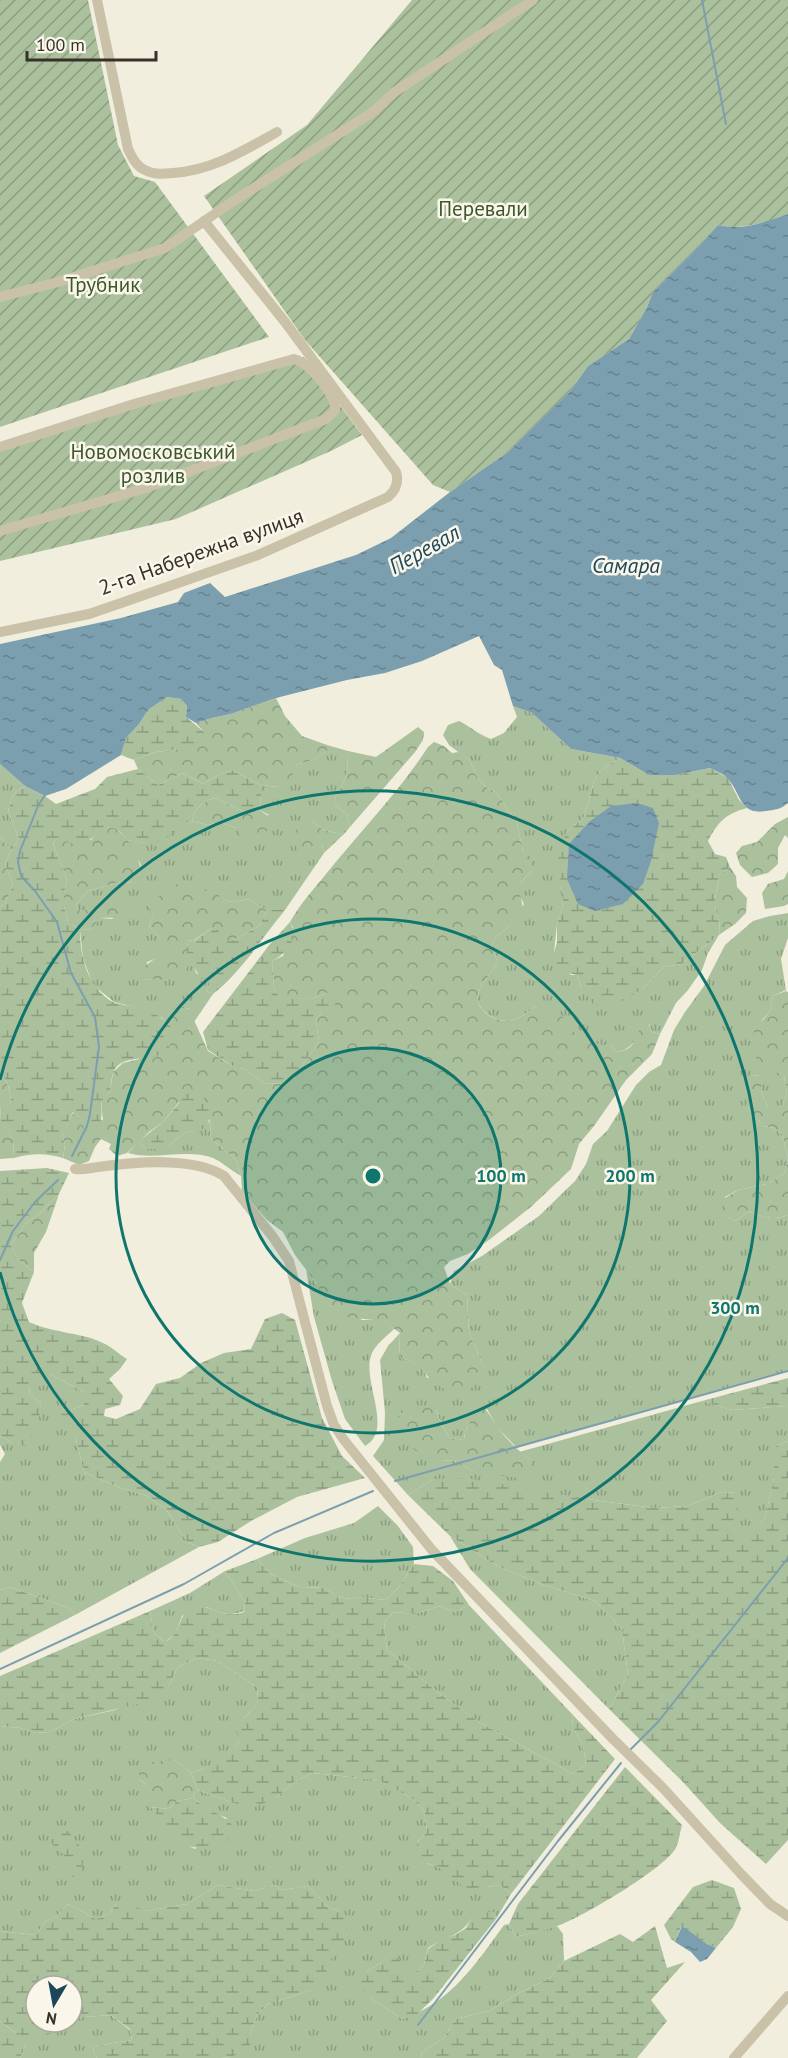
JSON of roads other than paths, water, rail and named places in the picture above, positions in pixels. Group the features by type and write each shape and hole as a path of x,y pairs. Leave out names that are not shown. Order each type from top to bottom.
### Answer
{"street":[{"path":"97,0 128,149 134,161 144,170 154,174 189,172 208,167 226,160 277,132"},
{"path":"0,297 58,282 165,248 183,238 204,221 373,112 393,93 533,0"},
{"name":"2-га Набережна вулиця","path":"0,632 89,614 258,555 388,497 394,491 398,478 396,472 285,322 204,221"},
{"path":"0,447 134,404 294,359 301,361 309,368 332,395 336,404 335,410 326,419 222,460 146,488 0,531"},
{"path":"75,1169 188,1163 213,1169 224,1176 273,1237 289,1261 327,1406 334,1425 361,1463 432,1550 663,1788 770,1904 788,1916"},
{"path":"734,2058 788,1996"}],"water":[{"name":"Самара","path":"788,214 788,803 778,809 757,812 745,806 726,777 710,768 675,775 649,775 620,758 571,749 532,713 513,706 502,670 494,665 479,636 422,661 385,673 276,698 231,714 196,723 186,717 187,706 181,699 167,697 148,710 126,738 121,755 66,789 45,796 25,786 0,764 0,644 121,618 178,602 184,593 210,583 225,597 356,555 391,538 450,492 508,452 571,390 588,366 629,339 653,292 718,225 745,226"},
{"path":"637,803 653,808 659,823 651,861 643,884 623,904 595,911 578,904 567,879 569,844 589,822 611,806"},
{"path":"682,1926 716,1948 707,1959 700,1962 691,1952 675,1942"}],"waterway":[{"path":"702,0 726,124"},
{"path":"45,795 38,806 20,851 18,862 21,876 57,922 71,973 95,1017 99,1047 90,1114 87,1126 72,1156"},
{"path":"0,1260 13,1231 35,1202 58,1180"},
{"path":"395,1481 788,1371"},
{"path":"0,1669 184,1584 274,1533 373,1491"},
{"path":"631,1749 658,1722 788,1558"},
{"path":"418,2025 558,1841 621,1763"}],"park label":[{"name":"Перевали","path":"483,209"},
{"name":"Трубник","path":"103,285"},
{"name":"Новомосковський розлив","path":"153,464"}],"water label":[{"name":"Перевал","path":"424,549"}]}
